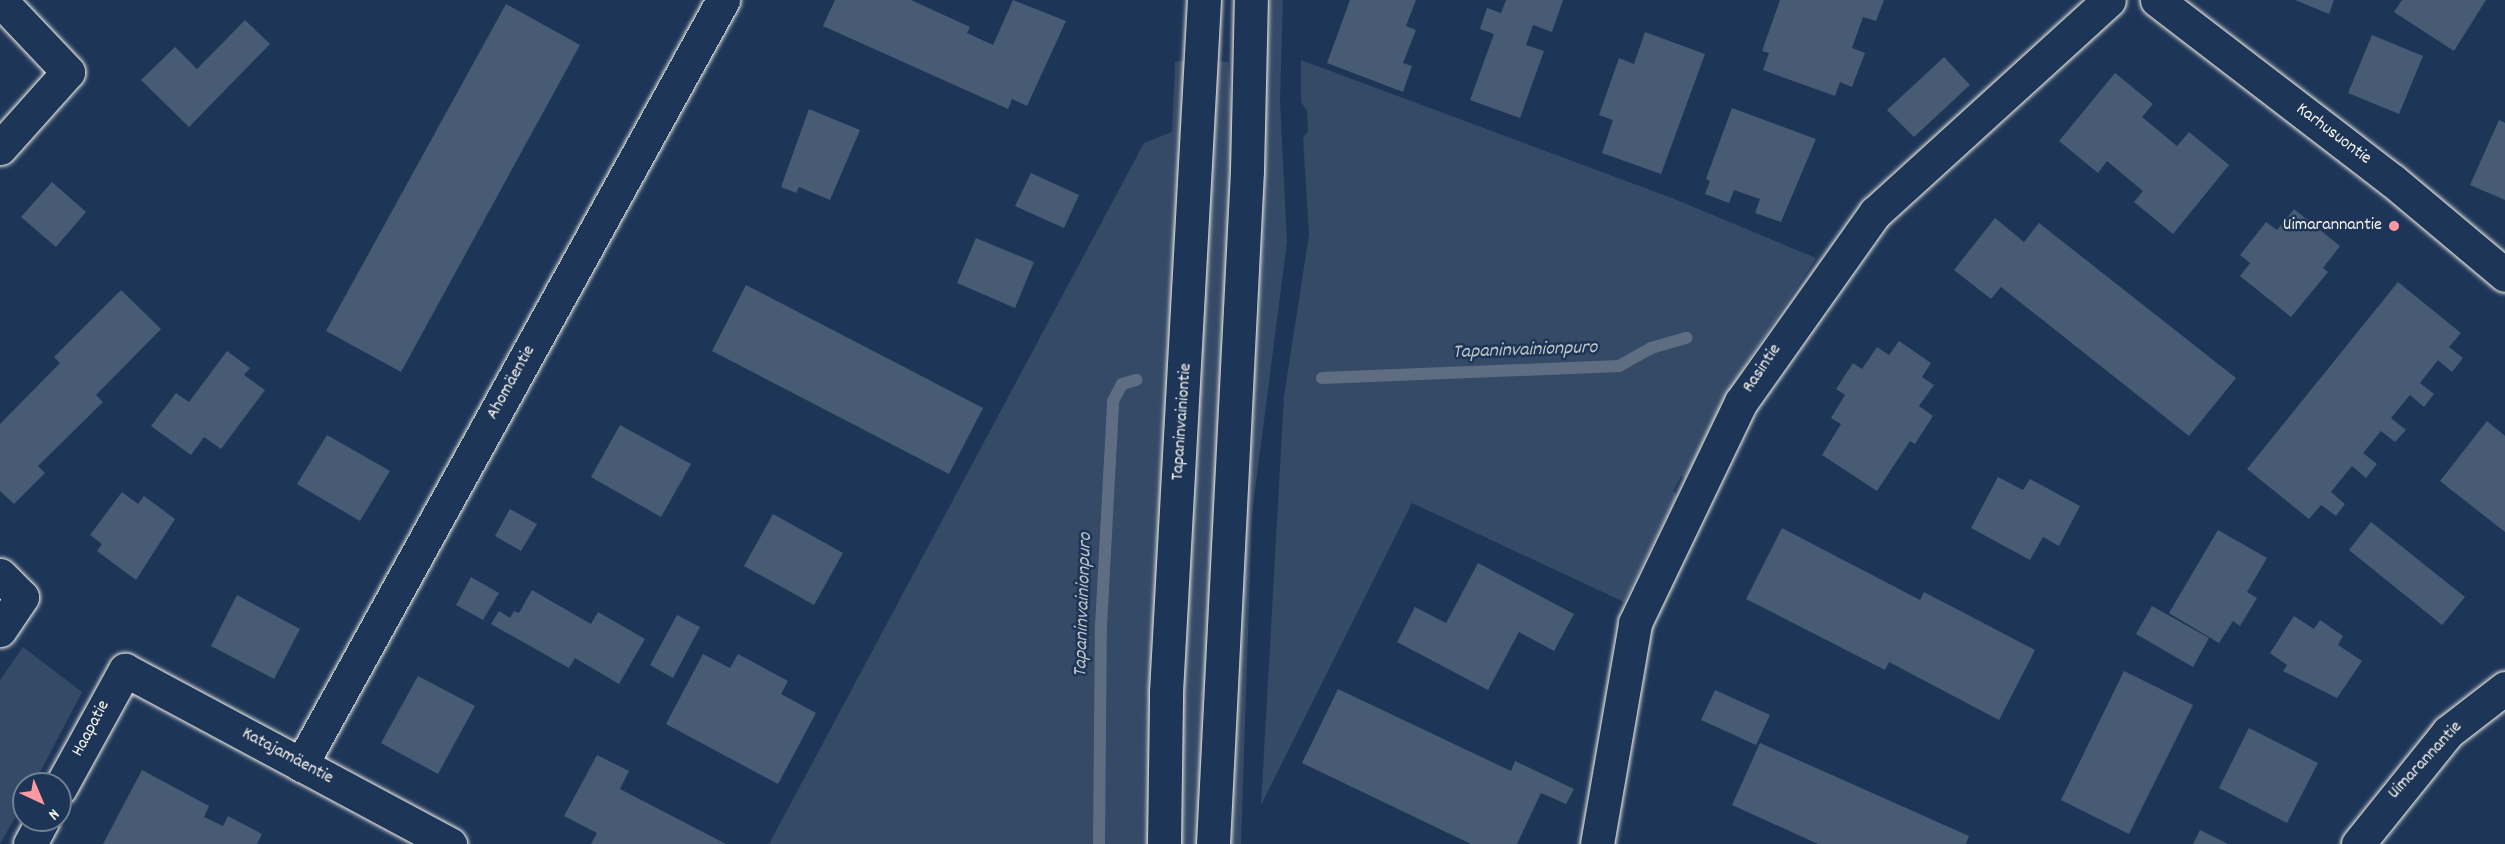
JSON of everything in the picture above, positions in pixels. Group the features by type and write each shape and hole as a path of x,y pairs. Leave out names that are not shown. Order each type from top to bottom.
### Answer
{"street":[{"path":"0,0 68,72 0,148"},
{"name":"Ahomäentie","path":"301,765 723,0"},
{"name":"Tapaninvainiontie","path":"1164,844 1166,692 1204,0"},
{"path":"1214,844 1247,171 1251,0"},
{"name":"Rasintie","path":"1597,844 1635,623 1741,402 1875,213 2109,0"},
{"name":"Karhusuontie","path":"2157,0 2393,181 2505,275"},
{"path":"0,630 11,586"},
{"name":"Katajamäentie","path":"124,670 450,844"},
{"name":"Haapatie","path":"69,772 124,670"},
{"name":"Uimarannantie","path":"2358,844 2448,732 2505,688"}],"shaded area":[{"path":"1270,0 1283,0 1280,100 1287,242 1252,514 1241,844 1227,844"},
{"path":"1189,60 1152,844 769,844 1144,143 1172,132 1175,62"},
{"path":"1301,60 1672,198 1816,258 1724,398 1685,479 1681,476 1673,491 1677,495 1624,602 1412,503 1261,805 1284,396 1309,235 1303,138 1308,131 1307,111 1301,102"},
{"path":"1217,61 1228,62 1234,153 1203,709 1200,844 1178,844 1179,707"},
{"path":"23,647 82,692 40,772 12,772 12,823 0,844 0,680"}],"building":[{"path":"835,0 911,0 970,27 967,33 993,45 1013,0 1066,21 1027,106 1012,99 1008,109 823,26"},
{"path":"1350,0 1416,0 1406,26 1416,30 1403,63 1412,66 1403,92 1327,63"},
{"path":"1506,0 1563,0 1552,32 1533,25 1526,45 1544,51 1520,118 1470,100 1494,34 1480,29 1487,8 1501,13"},
{"path":"1780,0 1884,0 1876,21 1863,17 1852,48 1865,53 1852,87 1840,82 1835,96 1763,70 1769,53 1762,51"},
{"path":"2295,0 2334,0 2329,14"},
{"path":"2402,0 2486,0 2454,51 2394,12"},
{"path":"506,4 580,45 401,372 326,331"},
{"path":"245,20 270,44 189,127 141,80 175,47 197,69"},
{"path":"1645,32 1705,54 1661,174 1602,153 1613,120 1599,115 1619,58 1634,64"},
{"path":"2372,35 2423,56 2399,114 2348,93"},
{"path":"1944,57 1970,85 1914,137 1887,110"},
{"path":"2115,73 2153,104 2142,117 2177,146 2189,132 2229,165 2173,234 2134,202 2143,191 2107,161 2098,173 2059,141"},
{"path":"1732,108 1816,139 1781,222 1755,213 1760,199 1734,190 1729,203 1705,194 1710,181 1706,179"},
{"path":"809,109 860,130 830,200 799,187 796,193 781,187"},
{"path":"2499,120 2505,123 2505,200 2470,185"},
{"path":"1031,173 1079,195 1064,228 1015,206"},
{"path":"52,182 86,212 56,247 21,217"},
{"path":"2294,209 2340,246 2323,268 2328,272 2291,317 2240,276 2250,263 2240,255 2266,222 2277,230"},
{"path":"1995,218 2024,242 2039,223 2236,378 2189,436 2001,287 1991,299 1954,270"},
{"path":"976,238 1034,262 1015,308 957,283"},
{"path":"2398,282 2461,333 2449,347 2463,358 2452,372 2438,360 2420,383 2434,394 2424,407 2410,395 2391,418 2406,430 2395,442 2381,431 2363,453 2377,464 2366,478 2352,466 2331,492 2345,504 2336,516 2321,505 2309,519 2247,469"},
{"path":"746,285 983,408 949,474 712,351"},
{"path":"121,290 161,329 96,395 103,402 38,466 45,473 14,504 0,491 0,424 60,363 54,357"},
{"path":"1899,341 1931,363 1922,377 1934,385 1919,406 1933,416 1915,444 1910,441 1877,491 1822,455 1841,424 1831,418 1845,395 1836,389 1853,363 1862,369 1877,347 1889,355"},
{"path":"227,351 250,368 244,375 265,390 221,449 204,437 191,455 151,426 176,393 189,402"},
{"path":"2487,421 2505,436 2505,532 2440,481"},
{"path":"620,425 691,464 661,517 591,477"},
{"path":"327,435 390,471 360,521 297,484"},
{"path":"1998,477 2023,490 2030,479 2080,506 2059,546 2043,537 2030,560 1971,528"},
{"path":"122,492 138,504 144,496 175,519 136,580 97,551 102,544 90,535"},
{"path":"510,509 537,524 521,551 495,536"},
{"path":"773,514 843,553 814,605 744,566"},
{"path":"2371,522 2465,597 2442,625 2349,550"},
{"path":"1782,528 1920,600 1924,592 2035,650 1999,720 1889,662 1885,670 1746,599"},
{"path":"2218,530 2267,558 2247,592 2257,598 2240,626 2233,621 2219,643 2169,613"},
{"path":"1478,563 1574,614 1554,651 1519,632 1488,690 1397,642 1415,607 1446,623"},
{"path":"471,577 499,593 483,620 456,605"},
{"path":"532,590 591,624 598,612 645,639 619,684 575,658 569,668 491,624 499,611 510,618 514,611 519,613"},
{"path":"237,595 300,629 274,679 211,646"},
{"path":"2152,606 2209,638 2193,667 2136,634"},
{"path":"677,615 700,627 673,678 650,665"},
{"path":"2294,616 2314,629 2320,620 2343,636 2338,645 2362,661 2337,698 2283,671 2287,665 2270,653"},
{"path":"703,654 730,668 738,654 788,681 781,694 816,713 778,784 666,724"},
{"path":"2124,671 2193,705 2129,834 2061,800"},
{"path":"418,676 475,706 438,774 381,743"},
{"path":"1338,689 1511,771 1515,761 1574,789 1566,804 1541,793 1517,844 1471,844 1302,763"},
{"path":"1715,690 1770,715 1756,745 1701,720"},
{"path":"2249,728 2318,763 2287,823 2219,788"},
{"path":"1760,743 1969,836 1966,844 1818,844 1732,805"},
{"path":"597,755 629,771 620,789 726,844 591,844 597,833 564,816"},
{"path":"142,770 209,806 204,817 223,826 228,816 262,834 257,844 103,844"},
{"path":"2200,830 2228,844 2193,844"}],"waterway":[{"name":"Tapaninvainionpuro","path":"1322,378 1619,366 1651,348 1687,338"},
{"name":"Tapaninvainionpuro","path":"1099,844 1101,626 1113,401 1122,384 1136,380"}],"place":[{"name":"Uimarannantie","path":"2394,226"}]}
